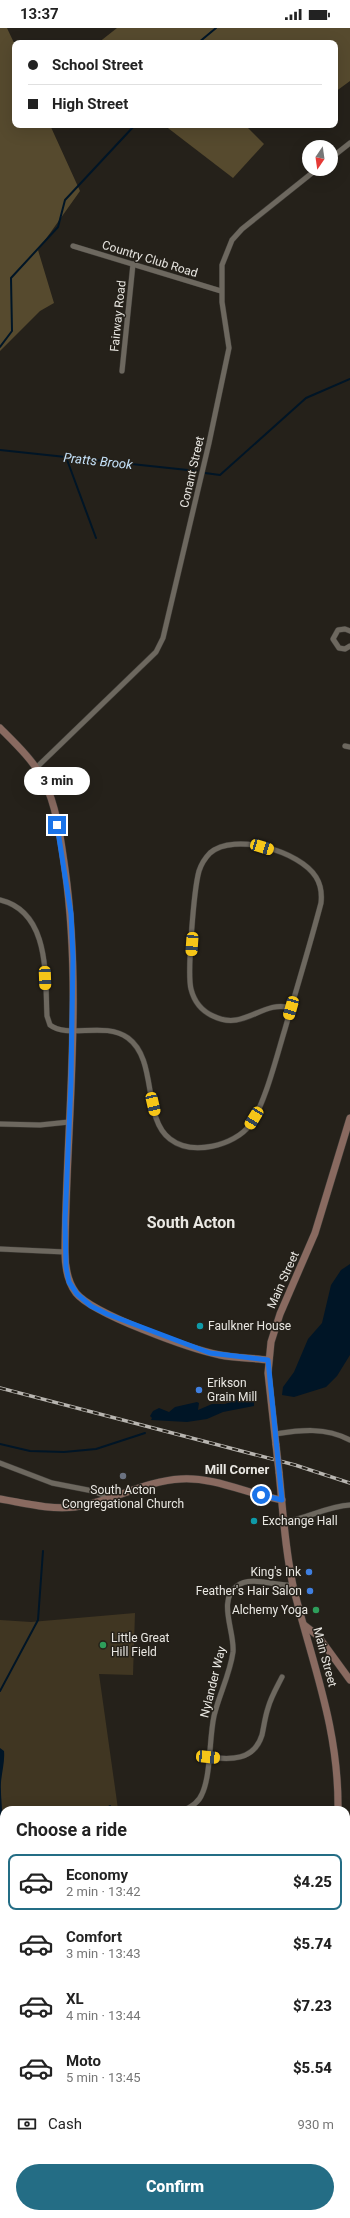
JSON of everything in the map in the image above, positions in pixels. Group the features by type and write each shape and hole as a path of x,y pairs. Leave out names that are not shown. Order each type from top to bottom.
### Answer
{"street":[{"path":"338,152 350,143"},
{"name":"Conant Street","path":"36,768 156,652 163,638 209,443 229,348 221,291 222,265 232,240 257,216 308,176"},
{"name":"Country Club Road","path":"73,246 221,291"},
{"name":"Fairway Road","path":"122,371 133,264"},
{"path":"350,631 340,629 335,633 333,639 339,648 350,646"},
{"path":"0,728 36,768 50,796 62,852 71,914 73,958 72,1029 65,1252 67,1274 72,1288 84,1300 98,1310 207,1352 227,1356 268,1360"},
{"path":"0,900 20,909 32,925 39,938 44,959 48,1022 56,1029 111,1030 131,1040 144,1064 156,1118 164,1133 177,1144 193,1149 202,1148 229,1140 249,1126 272,1072 291,1008 321,903 320,884 305,864 286,855 246,844 234,844 221,847 205,858 197,883 190,974 194,996 200,1006 208,1014 219,1019 230,1021 247,1018 276,1006 291,1008"},
{"name":"Main Street","path":"338,1806 338,1785 332,1734 327,1708 293,1585 284,1522 268,1360 276,1325 312,1241 350,1118"},
{"path":"0,1124 40,1125 69,1122"},
{"path":"0,1249 65,1252"},
{"path":"275,1434 320,1430 337,1434 350,1440"},
{"path":"0,1463 49,1482 96,1492 108,1497"},
{"path":"0,1499 62,1508 86,1504 162,1482 191,1479 212,1481 282,1500"},
{"path":"284,1522 318,1513 337,1506 350,1505"},
{"name":"Nylander Way","path":"191,1806 197,1802 203,1792 214,1717 232,1656 233,1642 227,1602 231,1593 238,1585 248,1582 293,1585"},
{"path":"304,1625 318,1636 350,1680"},
{"path":"208,1757 237,1759 248,1754 255,1748 262,1734 268,1705 282,1677"}],"shaded area":[{"path":"0,28 7,28 13,40 12,128 51,128 80,191 38,250 54,303 40,311 0,351"},
{"path":"117,28 350,28 350,81 338,90 338,40 102,40"},
{"path":"168,128 248,128 264,144 233,178"},
{"path":"135,1613 133,1675 99,1674 118,1806 0,1806 0,1620 31,1622"}],"water":[{"path":"350,1264 350,1355 337,1376 326,1387 294,1397 282,1395 283,1387 294,1372 308,1339 322,1323 331,1285 341,1270"},
{"path":"254,1394 254,1406 223,1412 207,1419 187,1422 151,1420 152,1418 150,1416 153,1411 159,1408 169,1412 175,1407 197,1402 199,1403 198,1410 212,1404 225,1404"},
{"path":"0,1748 4,1751 4,1762 1,1782 2,1806 0,1806"}],"waterway":[{"path":"202,40 216,28"},
{"path":"0,347 12,331 11,278 58,227 65,200 132,128"},
{"name":"Pratts Brook","path":"205,473 220,475 306,398 350,379"},
{"name":"Pratts Brook","path":"0,450 197,471"},
{"path":"66,457 96,538"},
{"path":"0,1444 30,1451 64,1452 96,1449 145,1433"},
{"path":"0,1691 38,1620 43,1551"}],"railway":[{"path":"0,1388 295,1465 350,1483"}],"place":[{"name":"Faulkner House","path":"200,1326"},
{"name":"Erikson Grain Mill","path":"199,1390"},
{"name":"South Acton Congregational Church","path":"123,1476"},
{"name":"Exchange Hall","path":"254,1521"},
{"name":"King's Ink","path":"309,1572"},
{"name":"Feather's Hair Salon","path":"310,1591"},
{"name":"Alchemy Yoga","path":"316,1610"},
{"name":"Little Great Hill Field","path":"103,1645"}],"district":[{"name":"South Acton","path":"191,1222"},
{"name":"Mill Corner","path":"237,1469"}],"route":[{"path":"57,825 71,914 73,958 71,1082 65,1221 65,1259 69,1282 77,1294 91,1306 162,1336 210,1353 230,1357 268,1360 268,1377 282,1500 261,1495"}]}
